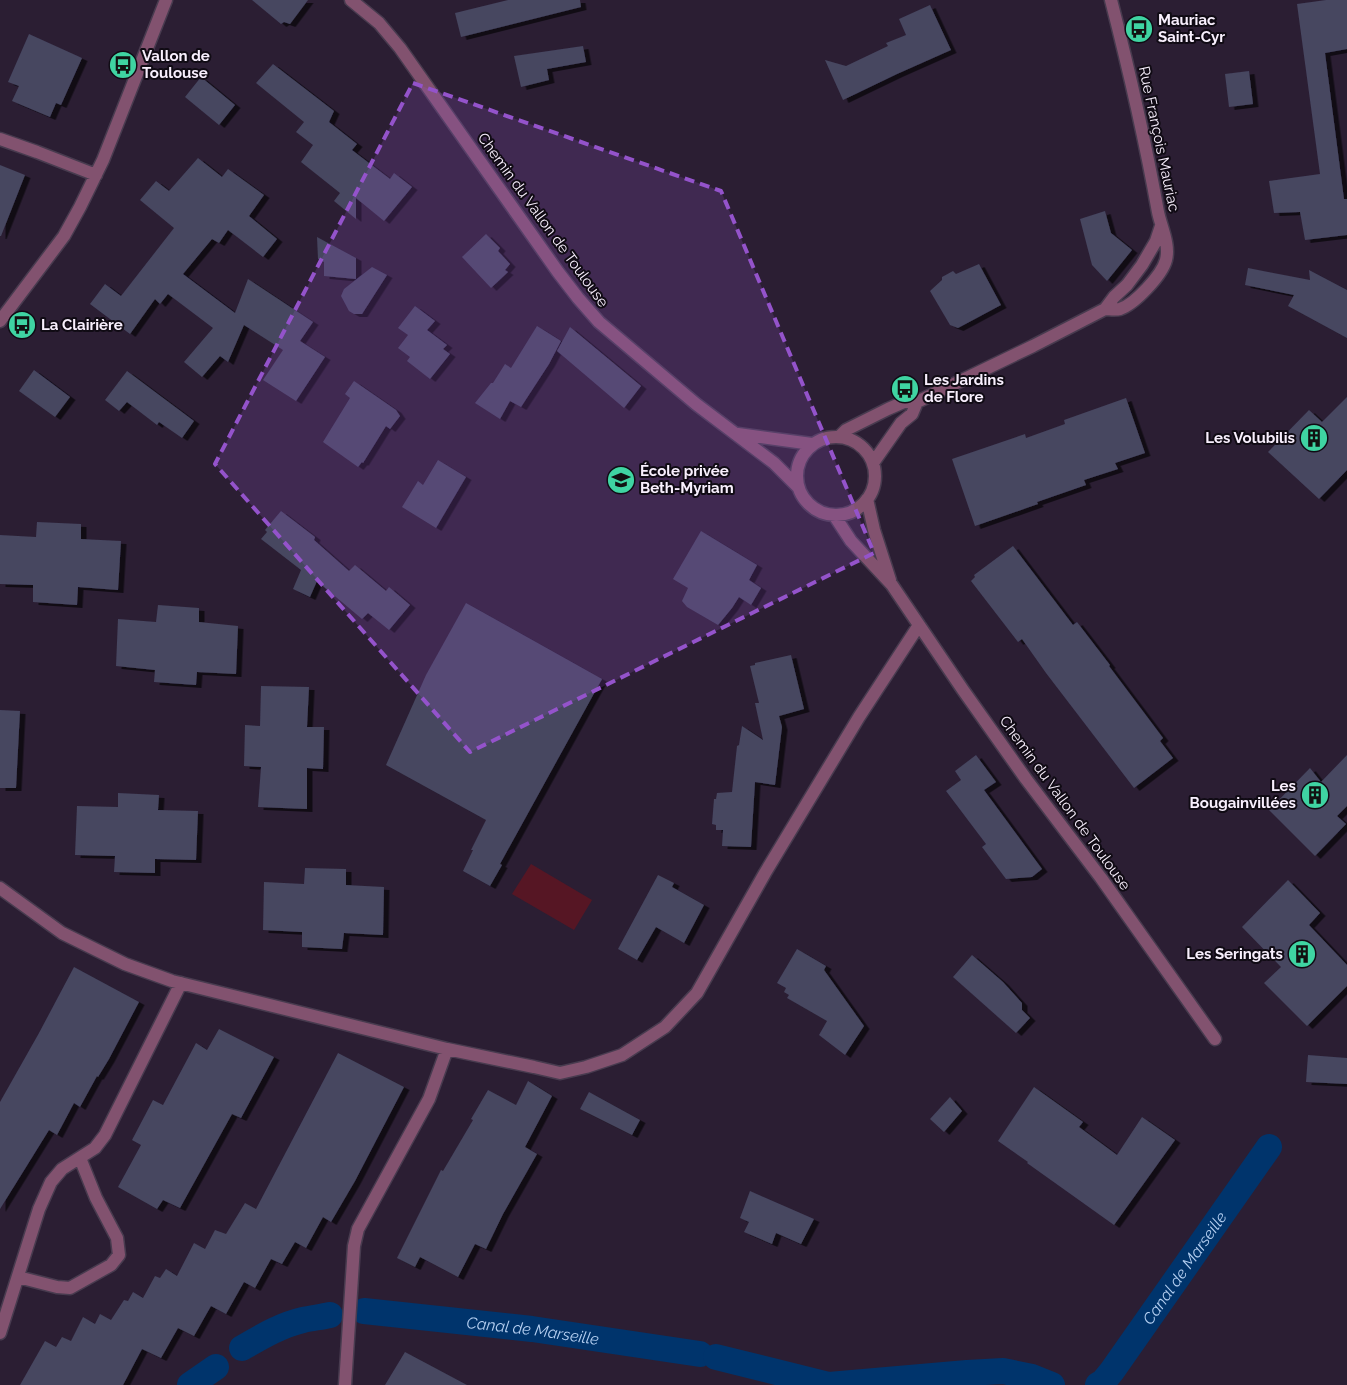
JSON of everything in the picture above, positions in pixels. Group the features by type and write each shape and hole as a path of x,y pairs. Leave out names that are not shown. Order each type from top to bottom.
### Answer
{"street":[{"path":"0,321 64,236 80,207 96,175 166,0"},
{"name":"Chemin du Vallon de Toulouse","path":"351,0 379,23 400,48 558,272 594,316 641,359 696,404 774,463 798,487"},
{"name":"Rue François Mauriac","path":"1104,308 1119,309 1145,291 1166,260 1166,242 1161,226 1146,145 1112,0"},
{"path":"0,140 96,175"},
{"name":"Rue François Mauriac","path":"839,437 846,430 888,409 904,402 917,402 1032,346 1104,308 1127,285 1142,265 1156,241 1161,226"},
{"name":"Rue François Mauriac","path":"873,464 901,423 912,414 917,402"},
{"name":"Chemin du Vallon de Toulouse","path":"736,434 812,444"},
{"path":"830,437 839,437 860,445 868,453 873,464 875,476 873,488 867,499 859,507 850,513 834,515 822,513 803,498 798,487 796,475 798,463 812,444 830,437"},
{"name":"Chemin du Vallon de Toulouse","path":"867,499 874,530 892,585"},
{"name":"Chemin du Vallon de Toulouse","path":"834,515 851,541 892,585 1020,771 1101,878 1215,1039"},
{"path":"0,888 62,933 125,964 172,981 448,1049 560,1073 586,1067 622,1055 665,1027 698,993 770,865 859,717 919,625"},
{"path":"0,1333 39,1209 51,1182 62,1169 95,1148 105,1135 181,983"},
{"path":"345,1385 354,1254 358,1229 429,1099 448,1049"},
{"path":"18,1277 58,1288 70,1288 112,1265 119,1255 118,1238 96,1198 80,1158"}],"highlighted area":[{"path":"413,83 721,191 874,553 470,752 215,464"}],"shaded area":[{"path":"531,864 592,900 574,930 512,894"}],"building":[{"path":"252,0 308,0 290,24 284,22 281,24"},
{"path":"508,0 580,0 581,7 461,37 455,13"},
{"path":"1326,0 1347,0 1347,49 1325,53 1344,199 1347,199 1347,235 1305,240 1300,212 1274,213 1269,181 1320,174 1297,4"},
{"path":"930,5 951,50 843,100 825,60 846,66 888,46 886,43 906,35 899,19"},
{"path":"29,34 82,58 61,105 56,103 50,117 12,101 19,86 8,82"},
{"path":"583,46 586,62 547,69 549,80 521,87 514,56"},
{"path":"273,64 334,111 329,122 357,144 352,150 390,179 394,173 412,187 384,221 356,198 356,219 334,201 340,193 301,162 313,145 296,132 304,122 256,83"},
{"path":"1249,71 1253,104 1229,107 1225,74"},
{"path":"201,77 235,105 219,125 185,97"},
{"path":"198,158 222,177 228,169 264,195 249,216 277,239 263,257 228,230 219,243 212,239 183,274 235,313 248,279 313,322 300,341 325,357 296,401 263,380 283,350 244,325 228,362 220,356 202,377 184,362 213,328 168,294 160,304 155,299 130,334 90,304 105,284 121,296 174,228 140,200 156,181 169,191"},
{"path":"0,165 25,175 1,236 0,236"},
{"path":"1105,211 1111,233 1132,250 1107,281 1092,265 1080,219"},
{"path":"486,234 500,248 498,251 510,264 505,270 508,272 491,288 462,257"},
{"path":"317,237 356,258 356,279 324,276 324,262 318,259"},
{"path":"979,264 1001,305 958,328 950,325 930,291 942,280 942,277 953,271 956,274"},
{"path":"372,267 387,275 362,314 354,314 349,311 341,296 344,289"},
{"path":"1248,268 1310,280 1309,270 1347,290 1347,338 1288,306 1294,295 1245,285"},
{"path":"415,306 435,321 427,330 447,345 443,349 450,354 430,379 407,361 410,357 398,348 408,335 398,328"},
{"path":"537,326 561,341 549,364 521,407 510,401 500,419 475,403 493,383 505,364 511,368"},
{"path":"570,327 641,386 624,408 557,351"},
{"path":"34,370 70,397 55,417 19,391"},
{"path":"127,371 194,421 182,438 159,422 157,425 127,402 119,411 105,400"},
{"path":"354,381 396,410 400,416 390,429 386,426 363,463 358,467 323,442 350,398 345,394"},
{"name":"Les Volubilis","path":"1347,397 1347,470 1319,499 1268,452 1309,410 1322,422"},
{"path":"1126,398 1145,453 1115,463 1118,469 1084,480 1086,485 975,526 952,459 1025,434 1026,438 1065,424 1064,420"},
{"path":"438,460 466,477 436,528 402,507 418,481 423,485"},
{"path":"281,511 315,537 314,540 349,571 355,565 386,591 389,587 410,605 389,630 368,613 362,619 317,581 310,597 293,589 301,570 261,539 267,532 265,530"},
{"path":"37,522 81,524 81,539 121,541 118,590 78,587 77,605 33,602 33,585 0,584 0,535 36,537"},
{"path":"701,531 757,565 749,580 761,588 751,605 739,597 718,625 687,607 682,601 688,588 673,579"},
{"path":"1013,546 1073,625 1077,622 1110,665 1163,738 1160,741 1173,758 1134,788 1022,639 1018,642 971,581 975,577 974,575"},
{"path":"466,603 602,679 500,864 502,865 490,886 463,871 486,820 386,765 426,675"},
{"path":"158,605 199,608 199,622 238,626 236,674 197,672 196,685 154,682 155,670 116,666 118,619 156,622"},
{"path":"791,655 804,709 779,716 782,727 775,785 755,782 751,847 722,846 723,830 716,830 716,825 712,824 714,799 716,799 717,793 732,792 737,746 739,745 742,726 763,740 755,703 759,703 750,666 755,665 755,663"},
{"path":"261,686 309,687 307,727 324,727 323,769 307,768 307,809 258,807 261,767 244,766 245,725 260,726"},
{"path":"0,710 20,711 16,788 0,788"},
{"path":"976,755 996,782 984,790 1042,869 1032,877 1006,879 982,847 986,844 946,791 961,780 955,771"},
{"name":"Les Bougainvillées","path":"1347,755 1347,806 1337,816 1346,824 1315,856 1269,810 1310,768 1321,782"},
{"path":"118,793 159,795 158,810 198,811 196,860 155,859 155,873 114,872 115,856 75,855 77,806 118,807"},
{"path":"305,868 346,869 346,885 384,887 383,935 344,933 342,949 302,947 302,932 263,930 264,882 304,884"},
{"path":"658,875 674,883 672,887 704,905 684,943 656,927 637,960 618,949"},
{"name":"Les Seringats","path":"1288,880 1320,913 1309,925 1347,965 1347,986 1307,1026 1264,983 1281,967 1242,927"},
{"path":"797,949 826,966 824,970 864,1026 845,1055 819,1035 827,1021 787,998 789,995 784,992 786,988 777,983"},
{"path":"972,955 1003,982 1022,1003 1022,1010 1030,1018 1016,1033 953,977"},
{"path":"74,967 139,1002 109,1059 80,1107 74,1103 57,1135 49,1130 0,1209 0,1102"},
{"path":"219,1029 274,1057 241,1118 232,1114 180,1208 163,1200 157,1209 118,1187 141,1145 132,1140 153,1100 163,1105 196,1043 207,1050"},
{"path":"338,1053 404,1087 355,1181 331,1222 323,1217 306,1248 295,1242 282,1264 271,1259 255,1288 244,1282 226,1314 211,1306 194,1336 178,1328 161,1358 142,1349 123,1385 20,1385 45,1341 56,1347 62,1337 71,1341 83,1317 95,1324 100,1314 111,1320 124,1300 128,1301 133,1292 143,1298 155,1276 160,1278 166,1269 177,1276 194,1243 205,1249 215,1230 226,1234 245,1203 256,1209"},
{"path":"1308,1055 1347,1058 1347,1084 1306,1082"},
{"path":"528,1081 552,1096 525,1147 537,1154 503,1214 486,1249 475,1244 458,1277 420,1257 415,1267 397,1258 441,1170 443,1171 473,1120 471,1119 488,1090 516,1105"},
{"path":"1034,1087 1083,1122 1079,1127 1117,1155 1142,1117 1175,1140 1114,1225 998,1141"},
{"path":"589,1092 640,1120 632,1135 580,1109"},
{"path":"950,1097 962,1111 944,1132 930,1119"},
{"path":"750,1191 814,1219 801,1244 776,1233 772,1244 744,1232 749,1222 740,1218"},
{"path":"405,1352 467,1385 385,1385"}],"waterway":[{"name":"Canal de Marseille","path":"1098,1385 1112,1371 1269,1147"},
{"name":"Canal de Marseille","path":"364,1311 532,1329 700,1354"},
{"name":"Canal de Marseille","path":"242,1348 287,1325 330,1315"},
{"name":"Canal de Marseille","path":"716,1357 829,1385 1003,1371 1032,1377 1052,1385"},
{"name":"Canal de Marseille","path":"190,1385 216,1367"}],"place":[{"name":"Mauriac Saint-Cyr","path":"1139,29"},
{"name":"Vallon de Toulouse","path":"123,65"},
{"name":"La Clairière","path":"22,325"},
{"name":"Les Jardins de Flore","path":"905,389"},
{"name":"Les Volubilis","path":"1314,438"},
{"name":"École privée Beth-Myriam","path":"621,480"},
{"name":"Les Bougainvillées","path":"1315,795"},
{"name":"Les Seringats","path":"1302,954"}]}
